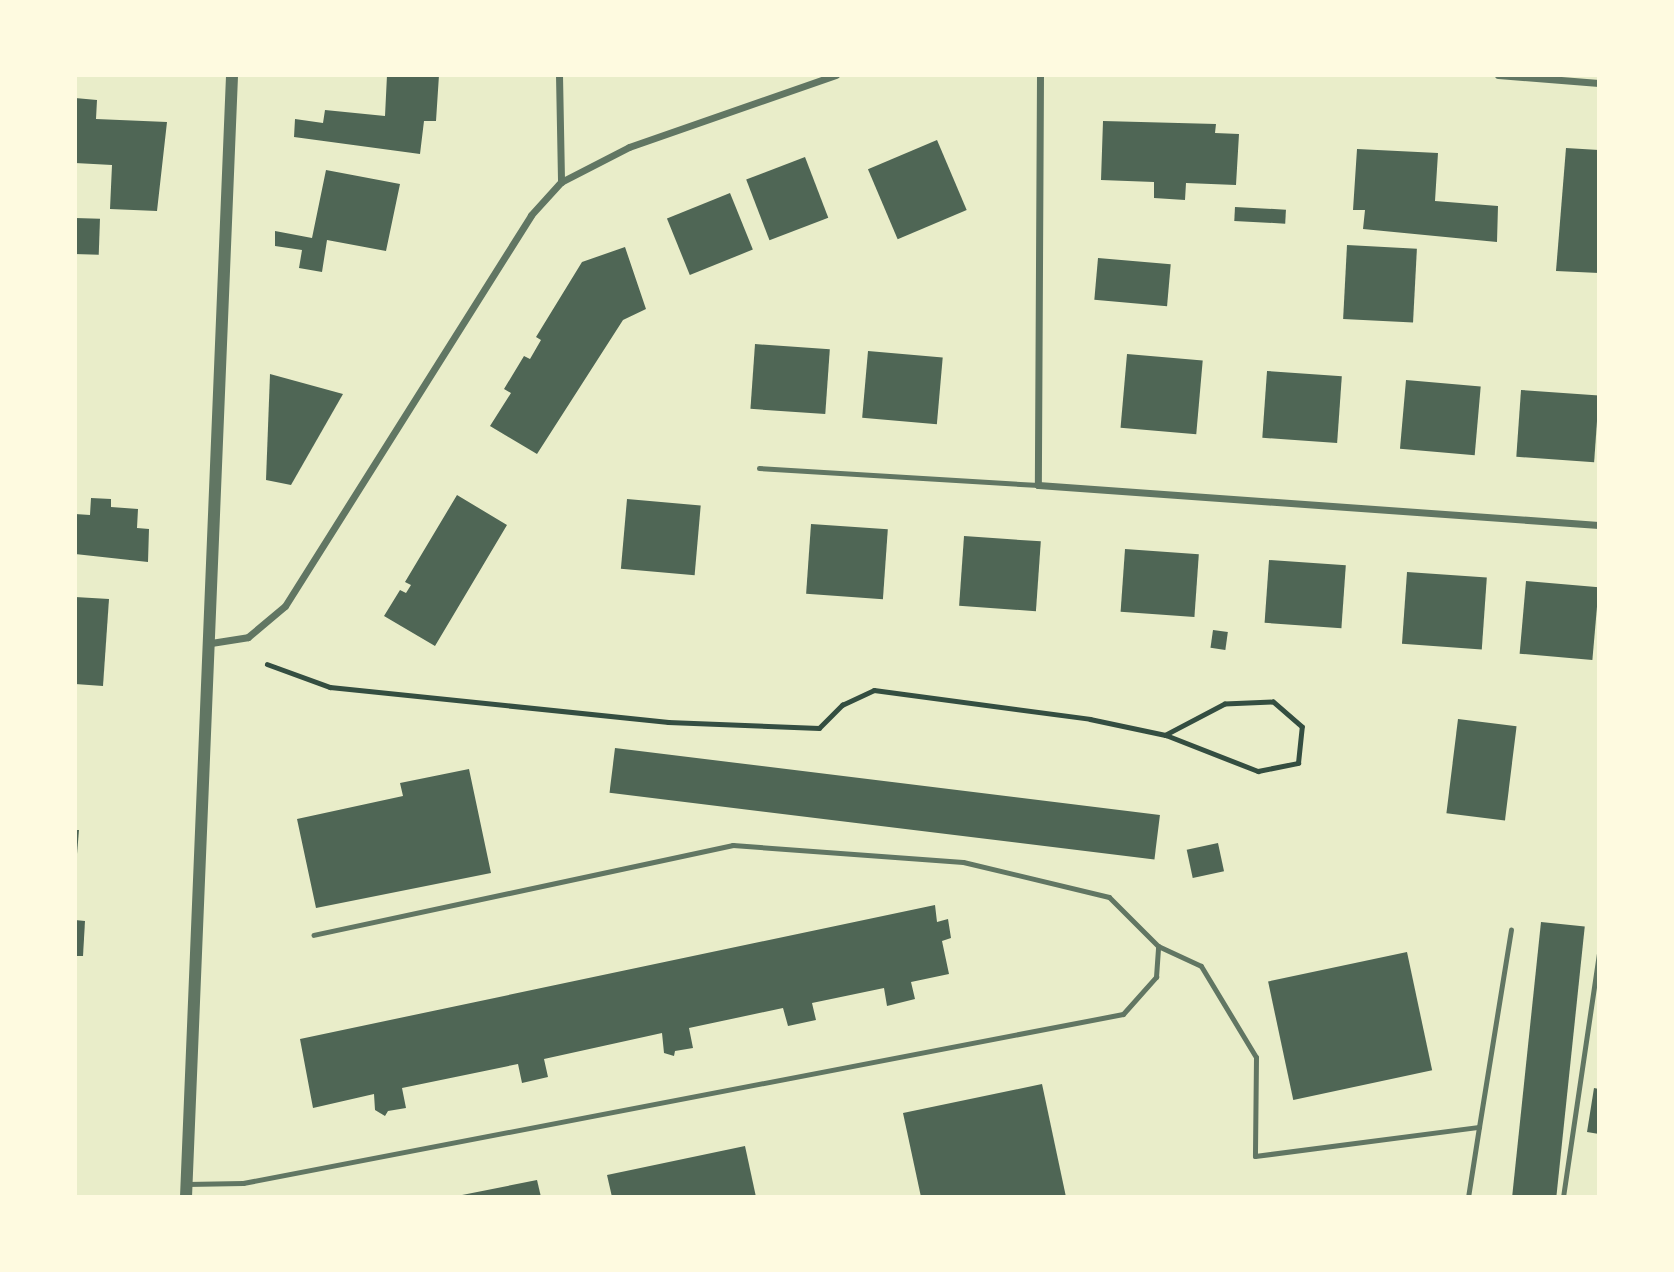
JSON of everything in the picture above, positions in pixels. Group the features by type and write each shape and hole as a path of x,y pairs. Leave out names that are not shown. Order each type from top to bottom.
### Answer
{"street":[{"path":"186,1191 211,643 232,75"},
{"path":"559,75 561,182"},
{"path":"211,643 248,636 285,606 531,215 561,182 629,147 836,75"},
{"path":"1040,75 1038,485 1599,525"},
{"path":"1498,75 1599,83"}],"lane":[{"path":"759,468 1038,485"},
{"path":"314,935 733,845 963,862 1110,897 1158,946 1201,966 1256,1057 1255,1156 1479,1127"},
{"path":"1468,1197 1511,930"},
{"path":"186,1191 243,1183 1123,1014 1156,977 1158,946"},
{"path":"1563,1197 1599,954"}],"path":[{"path":"211,643 330,687 668,722 819,728 842,705 874,690 1090,719 1166,734 1258,771 1298,763 1302,727 1273,702 1225,704 1166,734"}],"building":[{"path":"387,75 439,75 436,121 424,121 420,154 294,137 295,119 323,123 325,110 385,116"},
{"path":"75,98 97,100 96,119 167,122 157,211 110,209 112,165 75,163"},
{"path":"1103,121 1216,124 1215,133 1239,134 1236,185 1186,183 1185,200 1154,198 1154,182 1101,180"},
{"path":"937,140 967,210 898,239 868,169"},
{"path":"1566,148 1599,150 1599,273 1556,271"},
{"path":"1357,149 1438,153 1435,201 1498,206 1497,242 1363,229 1365,210 1353,210"},
{"path":"805,157 828,218 769,240 746,180"},
{"path":"326,170 400,184 386,251 327,240 322,272 299,268 302,250 275,246 275,231 312,238"},
{"path":"730,193 753,250 690,275 667,218"},
{"path":"1235,207 1286,210 1285,224 1234,221"},
{"path":"75,218 100,219 99,255 75,254"},
{"path":"1347,245 1417,249 1413,323 1343,319"},
{"path":"625,247 646,309 623,320 537,454 490,426 511,393 504,389 524,356 530,359 541,340 536,337 582,262"},
{"path":"1098,258 1171,264 1167,306 1094,300"},
{"path":"755,344 830,349 825,414 750,409"},
{"path":"868,351 943,358 937,424 862,418"},
{"path":"1127,354 1203,361 1196,434 1121,428"},
{"path":"1267,371 1342,376 1337,443 1262,438"},
{"path":"270,374 343,394 291,485 266,480"},
{"path":"1406,380 1481,387 1475,455 1400,449"},
{"path":"1521,390 1599,395 1594,462 1516,457"},
{"path":"457,495 507,525 435,646 384,616 400,590 406,593 411,585 405,582"},
{"path":"91,498 111,499 111,507 138,509 137,528 149,529 148,562 75,554 75,514 90,515"},
{"path":"627,499 701,505 695,575 621,569"},
{"path":"811,524 888,529 883,599 806,594"},
{"path":"964,536 1041,541 1036,611 959,606"},
{"path":"1125,549 1199,554 1194,617 1121,612"},
{"path":"1269,560 1346,565 1341,628 1265,623"},
{"path":"1407,572 1487,578 1482,649 1402,644"},
{"path":"1526,581 1599,587 1592,660 1520,654"},
{"path":"75,597 109,599 103,686 75,684"},
{"path":"1213,630 1228,632 1225,650 1210,648"},
{"path":"1458,719 1517,726 1505,820 1446,813"},
{"path":"615,748 1160,815 1154,860 610,793"},
{"path":"469,769 491,873 316,908 297,819 403,796 400,783"},
{"path":"75,830 79,830 77,854 75,854"},
{"path":"1218,843 1224,871 1193,878 1187,850"},
{"path":"935,905 937,922 948,919 951,938 942,941 949,974 911,982 915,999 887,1006 884,988 812,1003 816,1020 788,1026 783,1008 689,1028 693,1048 675,1051 674,1056 664,1053 662,1033 544,1059 548,1077 522,1083 518,1064 402,1088 406,1108 388,1111 385,1116 375,1110 374,1094 313,1108 300,1039"},
{"path":"75,920 85,921 83,956 75,956"},
{"path":"1541,922 1585,927 1556,1197 1512,1197"},
{"path":"1407,952 1432,1070 1293,1100 1268,982"},
{"path":"1042,1084 1066,1197 921,1197 903,1113"},
{"path":"1594,1088 1599,1089 1599,1134 1587,1132"},
{"path":"745,1146 756,1197 612,1197 607,1175"},
{"path":"537,1180 541,1197 457,1196"}]}
